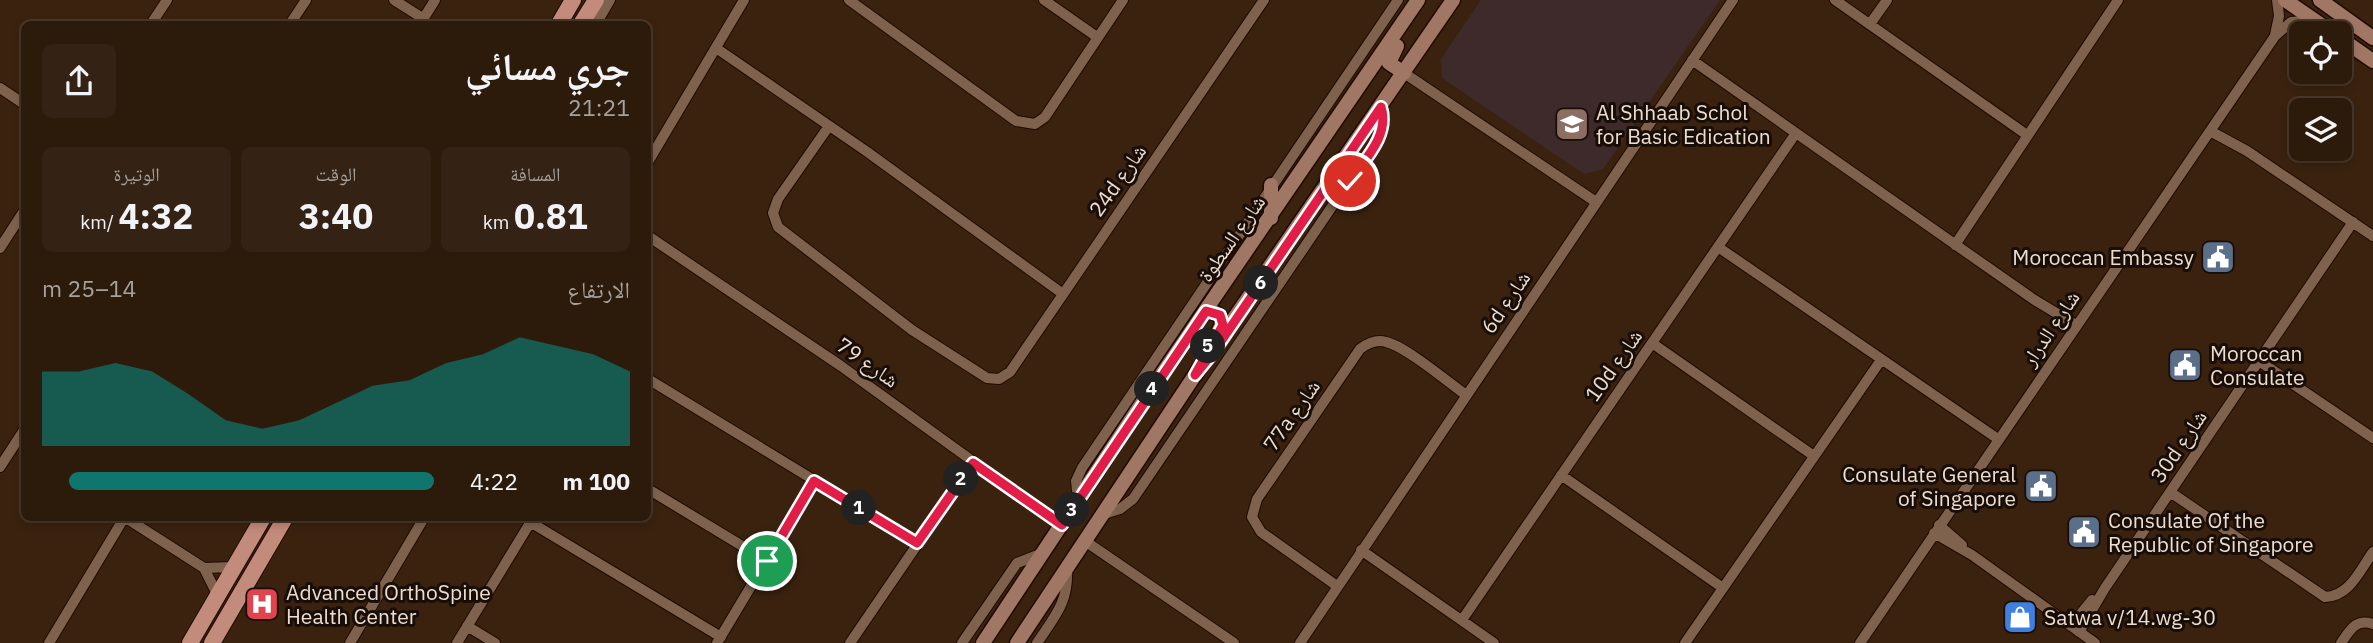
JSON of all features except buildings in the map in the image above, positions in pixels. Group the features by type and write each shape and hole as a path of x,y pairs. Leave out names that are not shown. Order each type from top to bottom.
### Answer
{"main road":[{"path":"561,21 573,0"},
{"path":"583,21 596,0"},
{"name":"شارع السطوة","path":"984,643 1042,553 1418,0"},
{"path":"1017,643 1195,375 1453,0"},
{"path":"2285,0 2315,20"},
{"path":"2320,0 2373,38"},
{"path":"1404,73 1392,67 1389,58 1405,34 1407,16"},
{"path":"2352,46 2373,61"},
{"path":"1271,185 1271,218"},
{"path":"1195,375 1223,325 1220,315 1206,311"},
{"path":"190,643 261,521"},
{"path":"212,643 280,521"}],"street":[{"path":"152,21 167,0"},
{"path":"292,21 306,0"},
{"path":"394,0 421,21"},
{"path":"423,21 435,0"},
{"path":"598,21 610,0"},
{"path":"651,157 744,0"},
{"path":"849,0 1016,121 1035,124 1045,117 1123,0"},
{"path":"1044,0 1097,37"},
{"name":"24d شارع","path":"830,126 775,205 778,227 912,330 987,378 999,379 1010,372 1264,0"},
{"name":"شارع السطوة","path":"1078,501 1076,481 1082,468 1398,0"},
{"name":"6d شارع","path":"1300,643 1733,0"},
{"path":"1835,0 2026,135"},
{"path":"1870,24 1887,0"},
{"path":"2275,36 2279,16 2277,0"},
{"path":"1955,245 2026,135 2117,3"},
{"name":"شارع الدرار","path":"1860,643 2275,36 2291,22 2315,20"},
{"path":"716,48 1063,293"},
{"path":"1692,60 2073,328"},
{"path":"1404,73 1596,202"},
{"path":"0,88 21,102"},
{"path":"1104,514 1120,509 1135,497 1262,312 1380,136 1384,120 1381,107"},
{"path":"2212,128 2373,236"},
{"name":"10d شارع","path":"1462,620 1796,133"},
{"path":"0,248 21,216"},
{"name":"30d شارع","path":"2075,629 2353,222"},
{"name":"شارع 79","path":"651,238 841,366 1062,525"},
{"path":"1718,247 1996,442"},
{"name":"77a شارع","path":"1337,586 1261,532 1252,517 1257,499 1360,349 1367,343 1376,341 1393,344 1466,394"},
{"path":"1652,343 1814,456"},
{"path":"1685,643 1881,360"},
{"path":"2259,361 2373,438"},
{"path":"651,381 917,543"},
{"path":"0,467 21,435"},
{"path":"14,447 21,452"},
{"path":"850,643 973,463"},
{"path":"1561,475 1723,588"},
{"path":"533,521 719,640 814,481"},
{"path":"651,491 767,561"},
{"path":"2170,492 2316,594 2325,597 2342,593 2373,552"},
{"path":"49,643 123,521"},
{"path":"130,521 204,568 218,594"},
{"path":"351,643 422,521"},
{"path":"457,643 530,521"},
{"path":"1937,529 2095,643"},
{"path":"1085,541 1234,643"},
{"path":"1361,550 1494,643"},
{"name":"شارع السطوة","path":"962,643 1017,563 1026,557 1042,553"},
{"path":"204,568 233,567"},
{"path":"1037,643 1067,596 1067,567"},
{"path":"2341,643 2354,625 2365,622 2373,624"},
{"path":"467,626 495,643"},
{"name":"6d شارع","path":"1293,643 1309,626"}],"shaded area":[{"name":"Al Shhaab Schol for Basic Edication","path":"1481,0 1720,0 1603,169 1584,174 1442,78 1441,59"}],"place":[{"name":"Al Shhaab Schol for Basic Edication","path":"1572,124"},
{"name":"Moroccan Embassy","path":"2218,257"},
{"name":"Moroccan Consulate","path":"2185,365"},
{"name":"Consulate General of Singapore","path":"2041,486"},
{"name":"Consulate Of the Republic of Singapore","path":"2084,532"},
{"name":"Advanced OrthoSpine Health Center","path":"262,604"},
{"name":"Satwa v/14.wg-30","path":"2020,617"}],"route":[{"path":"767,561 814,481 917,543 973,463 1062,525 1206,311 1220,315 1223,325 1206,350 1195,375 1213,353 1381,107 1384,126 1380,136 1350,181"}]}
